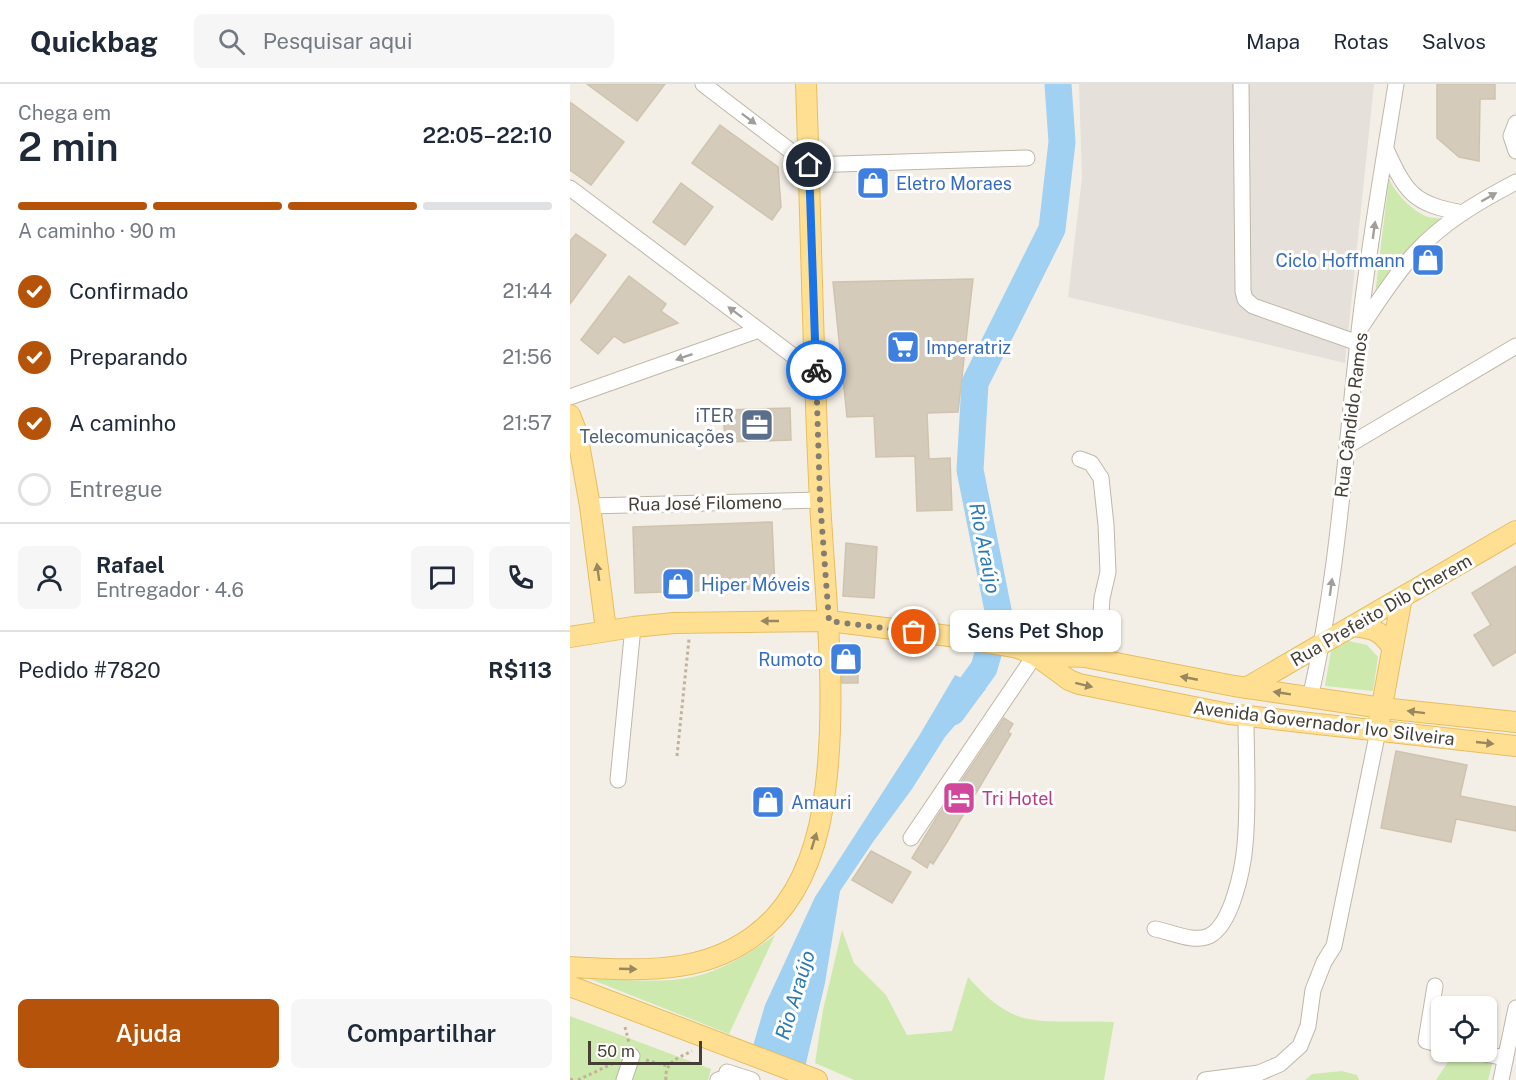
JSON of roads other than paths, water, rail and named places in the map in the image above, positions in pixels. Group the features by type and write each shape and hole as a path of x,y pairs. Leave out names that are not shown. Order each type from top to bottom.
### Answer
{"main road":[{"path":"570,967 677,968 711,959 738,946 758,933 787,901 805,870 815,841 826,784 830,713 829,621 820,500 806,84"},
{"path":"570,415 577,433 590,506 606,630"},
{"name":"Rua Prefeito Dib Cherem","path":"1246,688 1516,531"},
{"path":"1378,730 1401,597"},
{"path":"570,637 606,630 691,623 829,621 957,637 1026,651"},
{"path":"1352,626 1368,627 1383,635 1392,647"},
{"name":"Avenida Governador Ivo Silveira","path":"1026,651 1098,660 1310,698 1516,722"},
{"name":"Avenida Governador Ivo Silveira","path":"1026,651 1069,680 1079,684 1246,716 1516,746"},
{"path":"570,986 818,1080"}],"street":[{"path":"703,84 809,165 1027,158"},
{"path":"1241,84 1245,298 1253,306 1358,336 1396,84"},
{"path":"1516,123 1511,136 1516,151"},
{"path":"1386,149 1399,179 1411,194 1438,208 1462,213"},
{"name":"Rua Cândido Ramos","path":"1310,698 1333,574 1358,336 1392,281 1416,252 1462,213 1516,182"},
{"path":"570,188 816,373"},
{"path":"570,397 759,330"},
{"path":"1347,446 1516,346"},
{"path":"1080,459 1091,463 1101,478 1106,525 1108,572 1102,598 1098,660"},
{"name":"Rua José Filomeno","path":"590,506 820,500"},
{"path":"618,780 633,627"},
{"path":"911,838 1026,651"},
{"path":"1155,930 1194,938 1210,935 1224,921 1236,892 1245,846 1246,716"},
{"path":"1205,1080 1259,1073 1280,1064 1300,1046 1308,1026 1313,990 1323,962 1334,946 1378,730"},
{"path":"1433,996 1435,986"},
{"path":"1501,1080 1516,1008"},
{"path":"1431,1010 1426,1041 1431,1042"},
{"path":"624,1080 632,1056"},
{"path":"1497,1056 1505,1058"},
{"path":"722,1076 752,1080"}],"water":[{"path":"955,675 986,689 945,737 912,789 840,891 825,983 802,1080 743,1080 765,1005 815,897 919,736"}],"waterway":[{"name":"Rio Araújo","path":"952,712 984,668 999,615 970,470 975,383 1052,229 1062,142 1058,84"}],"place":[{"name":"Eletro Moraes","path":"873,183"},
{"name":"Ciclo Hoffmann","path":"1428,260"},
{"name":"Imperatriz","path":"903,347"},
{"name":"iTER Telecomunicações","path":"757,425"},
{"name":"Hiper Móveis","path":"678,584"},
{"name":"Sens Pet Shop","path":"914,632"},
{"name":"Rumoto","path":"846,659"},
{"name":"Tri Hotel","path":"959,798"},
{"name":"Amauri","path":"768,802"}]}
